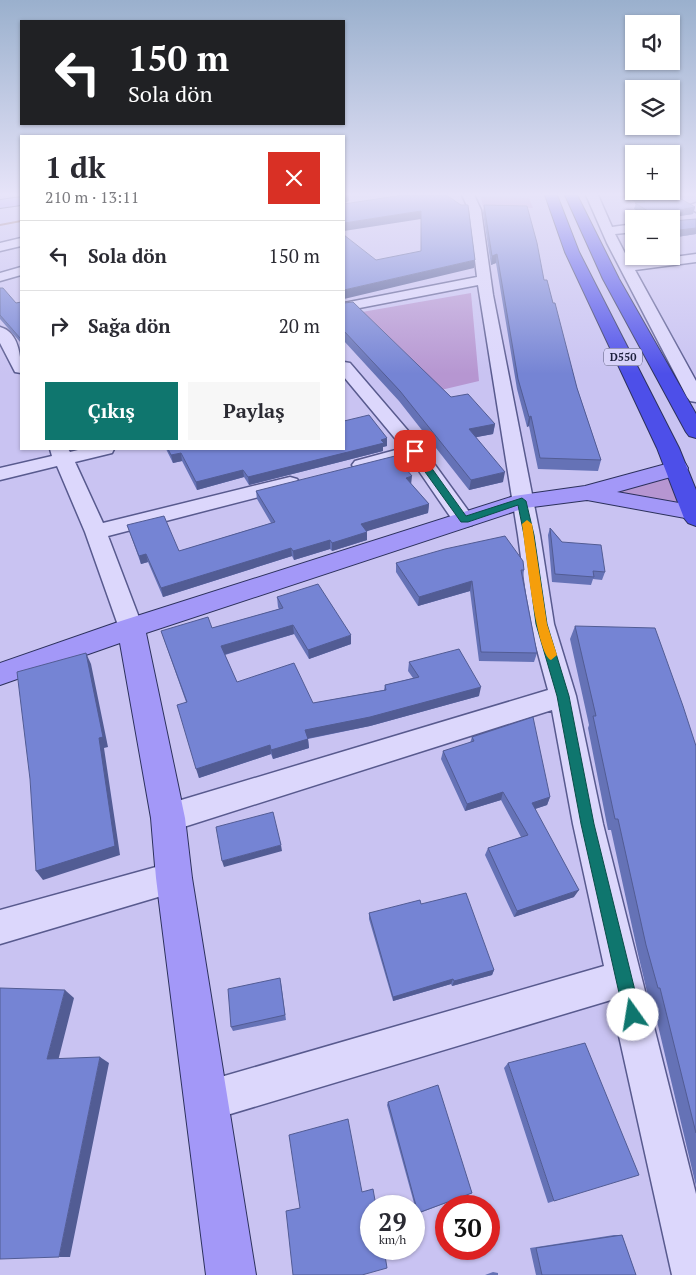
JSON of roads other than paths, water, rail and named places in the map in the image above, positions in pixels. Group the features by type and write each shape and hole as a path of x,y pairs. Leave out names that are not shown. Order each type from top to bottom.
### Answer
{"highway":[{"name":"D550","path":"573,254 677,468 695,515"},
{"name":"D550","path":"599,254 696,432"}],"main road":[{"path":"0,674 131,628 522,501 586,493 677,468"},
{"path":"586,493 695,515"},
{"path":"131,628 168,818 174,878 231,1275"}],"street":[{"path":"481,254 529,535 542,624 563,696 588,824 694,1275"},
{"path":"621,254 696,397"},
{"path":"628,267 696,258"},
{"path":"0,277 20,271"},
{"path":"345,307 484,280"},
{"path":"0,332 5,337 20,366"},
{"path":"345,368 415,451 464,520"},
{"path":"345,394 364,390"},
{"path":"0,474 61,454 96,450"},
{"path":"347,468 415,451"},
{"path":"61,454 96,532 131,628"},
{"path":"96,532 308,478"},
{"path":"168,818 563,696"},
{"path":"0,927 174,878"},
{"path":"207,1101 624,978"}]}
